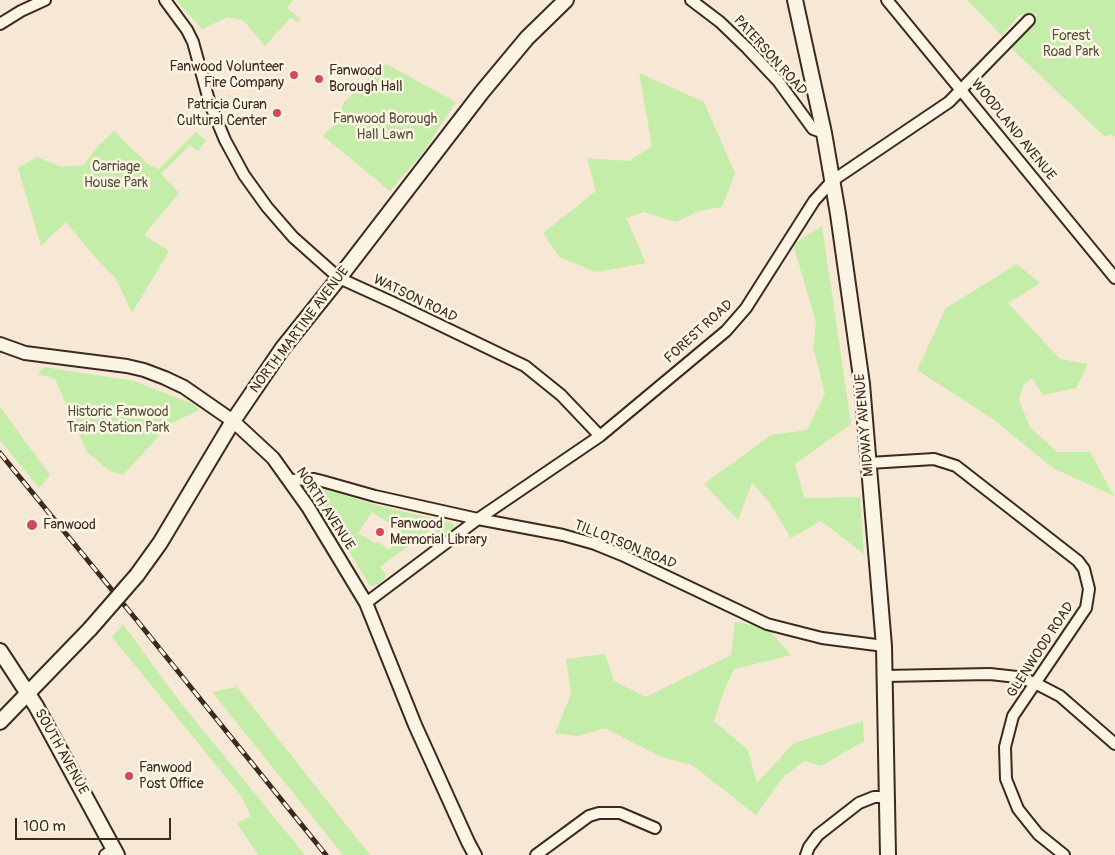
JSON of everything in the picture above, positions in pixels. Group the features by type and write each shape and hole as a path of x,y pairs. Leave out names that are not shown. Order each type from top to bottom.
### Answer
{"main road":[{"name":"NORTH MARTINE AVENUE","path":"0,722 90,629 137,575 160,544 233,421 282,349 482,92 527,38 566,0"},
{"name":"MIDWAY AVENUE","path":"796,0 824,133 857,340 884,646 888,855"},
{"name":"SOUTH AVENUE","path":"0,651 28,692 112,853"}],"street":[{"path":"0,24 21,11 45,0"},
{"name":"WATSON ROAD","path":"165,0 190,34 210,104 225,140 244,175 267,207 293,237 339,278 524,366 561,395 600,436"},
{"name":"PATERSON ROAD","path":"691,0 720,22 747,48 778,82 812,129 824,133"},
{"name":"WOODLAND AVENUE","path":"888,0 1115,278"},
{"name":"FOREST ROAD","path":"366,603 478,519 600,436 726,331 746,308 814,201 832,181 949,102 1029,20"},
{"name":"NORTH AVENUE","path":"0,344 25,353 108,362 144,370 184,387 233,421 273,458 290,480 326,536 366,603 415,725 468,842 476,855"},
{"name":"GLENWOOD ROAD","path":"869,463 934,459 956,466 1078,561 1084,569 1088,579 1086,608 1013,716 1005,747 1006,779 1013,799 1023,818 1038,834 1064,855"},
{"name":"TILLOTSON ROAD","path":"290,480 314,479 375,496 478,519 563,535 594,544 656,570 767,624 822,638 884,646"},
{"path":"884,676 990,674 1017,677 1035,683 1060,696 1115,744"},
{"path":"806,855 809,847 818,835 859,802 874,797 887,796"},
{"path":"536,855 590,816 599,813 620,813 655,828"}],"green space":[{"path":"176,0 293,0 287,8 301,20 298,22 290,18 265,46 243,20 228,17 202,29"},
{"name":"Forest Road Park","path":"967,0 1115,0 1115,137 1109,134 1105,137 1008,45 1038,14 1019,15 1002,36"},
{"name":"Fanwood Borough Hall Lawn","path":"386,64 456,102 424,151 390,191 323,136 336,123 344,102"},
{"path":"639,73 704,102 735,173 722,207 699,211 676,222 644,212 626,218 646,263 596,272 559,257 543,233 596,191 587,158 629,161 652,146"},
{"name":"Carriage House Park","path":"114,131 150,166 159,169 196,132 206,141 198,151 190,145 161,174 179,193 144,235 169,251 132,313 116,279 66,222 41,246 18,168 37,157 61,167 84,165 99,145"},
{"path":"822,226 851,424 795,464 804,498 860,497 864,554 821,521 791,538 769,502 752,483 738,520 704,484 771,435 807,430 825,393 813,347 816,322 793,244"},
{"path":"1017,264 1040,283 1008,303 1060,359 1088,364 1076,388 1043,395 1032,378 1023,386 1019,400 1030,427 1057,452 1090,452 1114,496 1053,468 994,420 917,370 946,308"},
{"name":"Historic Fanwood Train Station Park","path":"44,367 134,381 193,404 199,410 170,424 123,475 110,471 87,452 55,379 38,374"},
{"path":"0,407 50,475 39,488 0,440"},
{"path":"322,488 376,505 452,523 456,530 442,539 433,528 380,567 386,575 384,579 378,584 370,586 313,497","holes":["372,512 401,531 389,550 378,542 376,544 358,533"]},
{"path":"735,622 767,628 791,655 734,669 714,721 748,750 757,783 794,743 863,721 864,741 821,766 804,761 782,778 756,815 692,765 661,757 605,728 577,736 555,733 571,694 566,659 605,654 614,681 646,697 731,655"},
{"path":"123,624 180,702 305,855 258,855 237,823 251,816 241,796 112,637"},
{"path":"237,687 370,855 343,855 212,692"}],"railway":[{"path":"0,453 326,855"}],"place":[{"name":"Fanwood Volunteer Fire Company","path":"294,75"},
{"name":"Fanwood Borough Hall","path":"319,79"},
{"name":"Patricia Curan Cultural Center","path":"277,113"},
{"name":"Fanwood","path":"32,525"},
{"name":"Fanwood Memorial Library","path":"380,532"},
{"name":"Fanwood Post Office","path":"129,776"}]}
